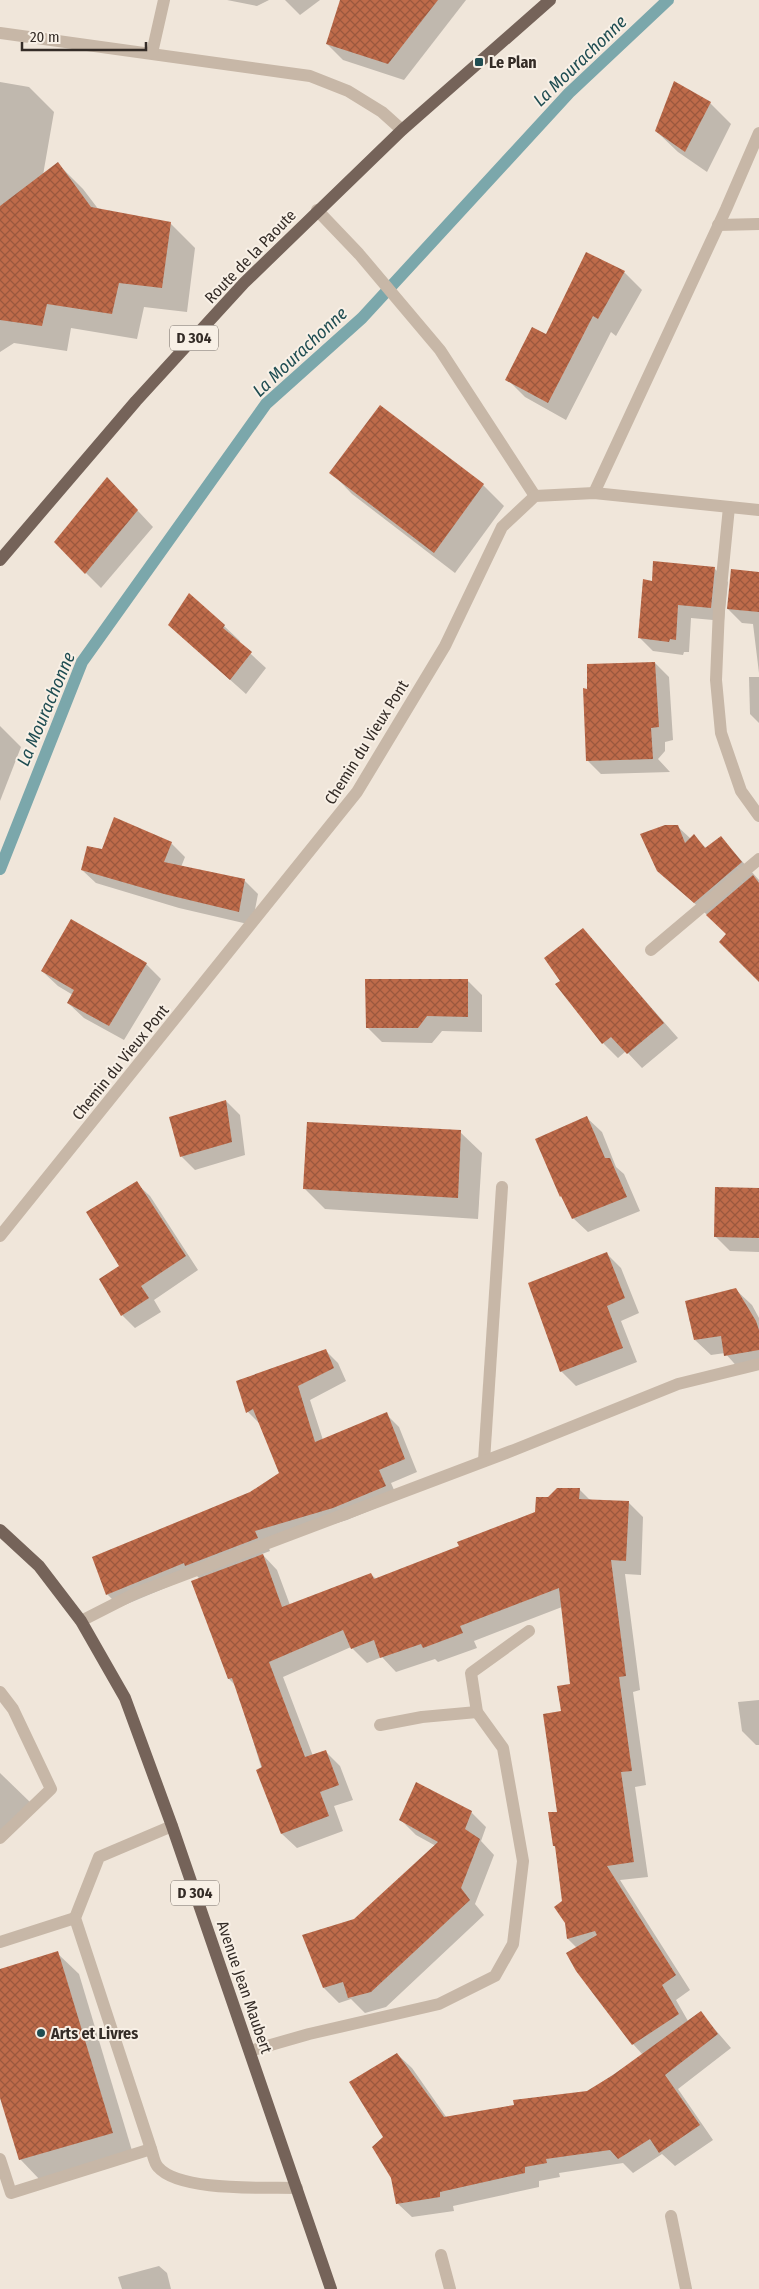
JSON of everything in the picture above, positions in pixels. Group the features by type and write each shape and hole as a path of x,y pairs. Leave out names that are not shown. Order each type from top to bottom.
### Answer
{"main road":[{"name":"Route de la Paoute","path":"0,560 143,394 244,283 317,210 402,130 550,0"},
{"name":"Avenue Jean Maubert","path":"0,1530 39,1566 81,1620 125,1698 172,1826 331,2289"}],"street":[{"path":"152,53 164,0"},
{"path":"0,33 310,76 348,90 382,112 402,130"},
{"path":"594,493 759,133"},
{"path":"317,210 359,254 440,350 536,496 594,493 759,510"},
{"path":"718,225 759,224"},
{"name":"Chemin du Vieux Pont","path":"0,1236 357,792 445,646 502,527 536,496"},
{"path":"729,507 718,617 716,680 720,724 721,733 741,791 759,816"},
{"path":"651,950 759,859"},
{"path":"484,1461 502,1188"},
{"path":"81,1620 136,1593 484,1461 678,1384 759,1364"},
{"path":"250,2051 309,2034 439,2004 495,1976 513,1944 523,1861 503,1748 477,1712 471,1673 530,1631"},
{"path":"0,1692 13,1709 51,1789 0,1838"},
{"path":"380,1725 422,1717 477,1712"},
{"path":"172,1826 99,1858 75,1918 157,2167 179,2181 229,2187 297,2188"},
{"path":"0,1942 75,1918"},
{"path":"0,2159 11,2193 151,2149"},
{"path":"671,2216 686,2289"},
{"path":"441,2254 450,2289"}],"building":[{"path":"340,0 438,0 388,64 326,44"},
{"path":"674,81 711,102 685,152 655,131"},
{"path":"58,162 91,207 171,222 162,288 119,283 112,314 47,304 42,326 0,320 0,206"},
{"path":"586,252 625,271 598,319 593,316 548,403 505,380 532,327 546,334"},
{"path":"380,405 484,484 434,553 329,473"},
{"path":"107,477 138,510 85,574 54,542"},
{"path":"653,561 715,567 711,608 678,605 676,640 670,639 669,642 638,638 643,579 652,581"},
{"path":"731,569 759,572 759,612 727,609"},
{"path":"189,593 225,625 223,628 252,652 230,680 168,625"},
{"path":"655,662 659,727 651,728 653,759 586,761 583,688 587,689 587,664"},
{"path":"114,817 172,842 164,862 245,879 239,912 164,894 81,870 87,846 102,849"},
{"path":"665,825 678,825 685,843 694,834 705,848 721,836 742,862 694,903 657,871 640,834"},
{"path":"753,875 759,883 759,982 719,942 726,934 706,915"},
{"path":"71,919 147,963 109,1026 67,1003 74,990 41,971"},
{"path":"583,928 664,1023 627,1054 611,1037 602,1044 555,984 560,981 544,958"},
{"path":"365,979 468,979 468,1017 427,1016 418,1028 366,1028"},
{"path":"226,1100 232,1142 180,1157 169,1117"},
{"path":"587,1116 605,1158 610,1158 627,1197 572,1219 560,1197 535,1139"},
{"path":"307,1122 461,1130 458,1198 303,1189"},
{"path":"137,1181 186,1256 141,1286 149,1298 121,1316 99,1279 119,1266 86,1212"},
{"path":"715,1187 759,1188 759,1238 714,1237"},
{"path":"607,1252 625,1298 607,1306 623,1348 560,1372 528,1283"},
{"path":"736,1288 756,1321 759,1330 759,1350 724,1356 721,1336 694,1340 685,1301"},
{"path":"326,1349 334,1368 298,1386 315,1442 387,1412 405,1459 379,1470 386,1486 333,1508 255,1531 258,1538 185,1566 184,1563 106,1595 92,1557 250,1492 279,1473 253,1409 246,1413 236,1381"},
{"path":"557,1488 580,1488 579,1499 629,1501 626,1561 611,1560 626,1676 619,1677 632,1771 621,1772 634,1862 607,1866 676,1975 662,1985 679,2014 632,2045 576,1971 566,1953 597,1935 595,1931 567,1939 565,1923 554,1907 562,1901 555,1846 553,1846 548,1812 557,1812 543,1714 561,1711 557,1686 570,1684 559,1588 460,1626 463,1633 423,1648 421,1644 380,1658 374,1640 351,1649 343,1630 269,1662 305,1757 326,1750 339,1785 320,1792 329,1816 281,1834 256,1770 262,1767 232,1678 228,1679 191,1581 263,1554 282,1607 371,1573 374,1579 459,1546 457,1542 535,1512 536,1497 548,1497"},
{"path":"416,1782 472,1811 465,1829 480,1839 461,1888 470,1900 371,1992 348,1998 343,1982 323,1988 302,1935 354,1919 438,1842 399,1820"},
{"name":"Arts et Livres","path":"58,1951 113,2133 19,2160 0,2098 0,1969"},
{"path":"701,2011 718,2034 665,2075 700,2125 659,2153 650,2139 618,2159 610,2150 546,2159 547,2163 525,2167 525,2173 440,2192 440,2197 396,2204 391,2178 372,2147 383,2137 349,2082 397,2053 444,2117 514,2105 513,2100 587,2091 613,2075"}],"waterway":[{"name":"La Mourachonne","path":"0,869 82,662 266,404 362,318 569,93 668,0"}],"place":[{"name":"Le Plan","path":"479,62"},
{"name":"Arts et Livres","path":"41,2033"}]}
